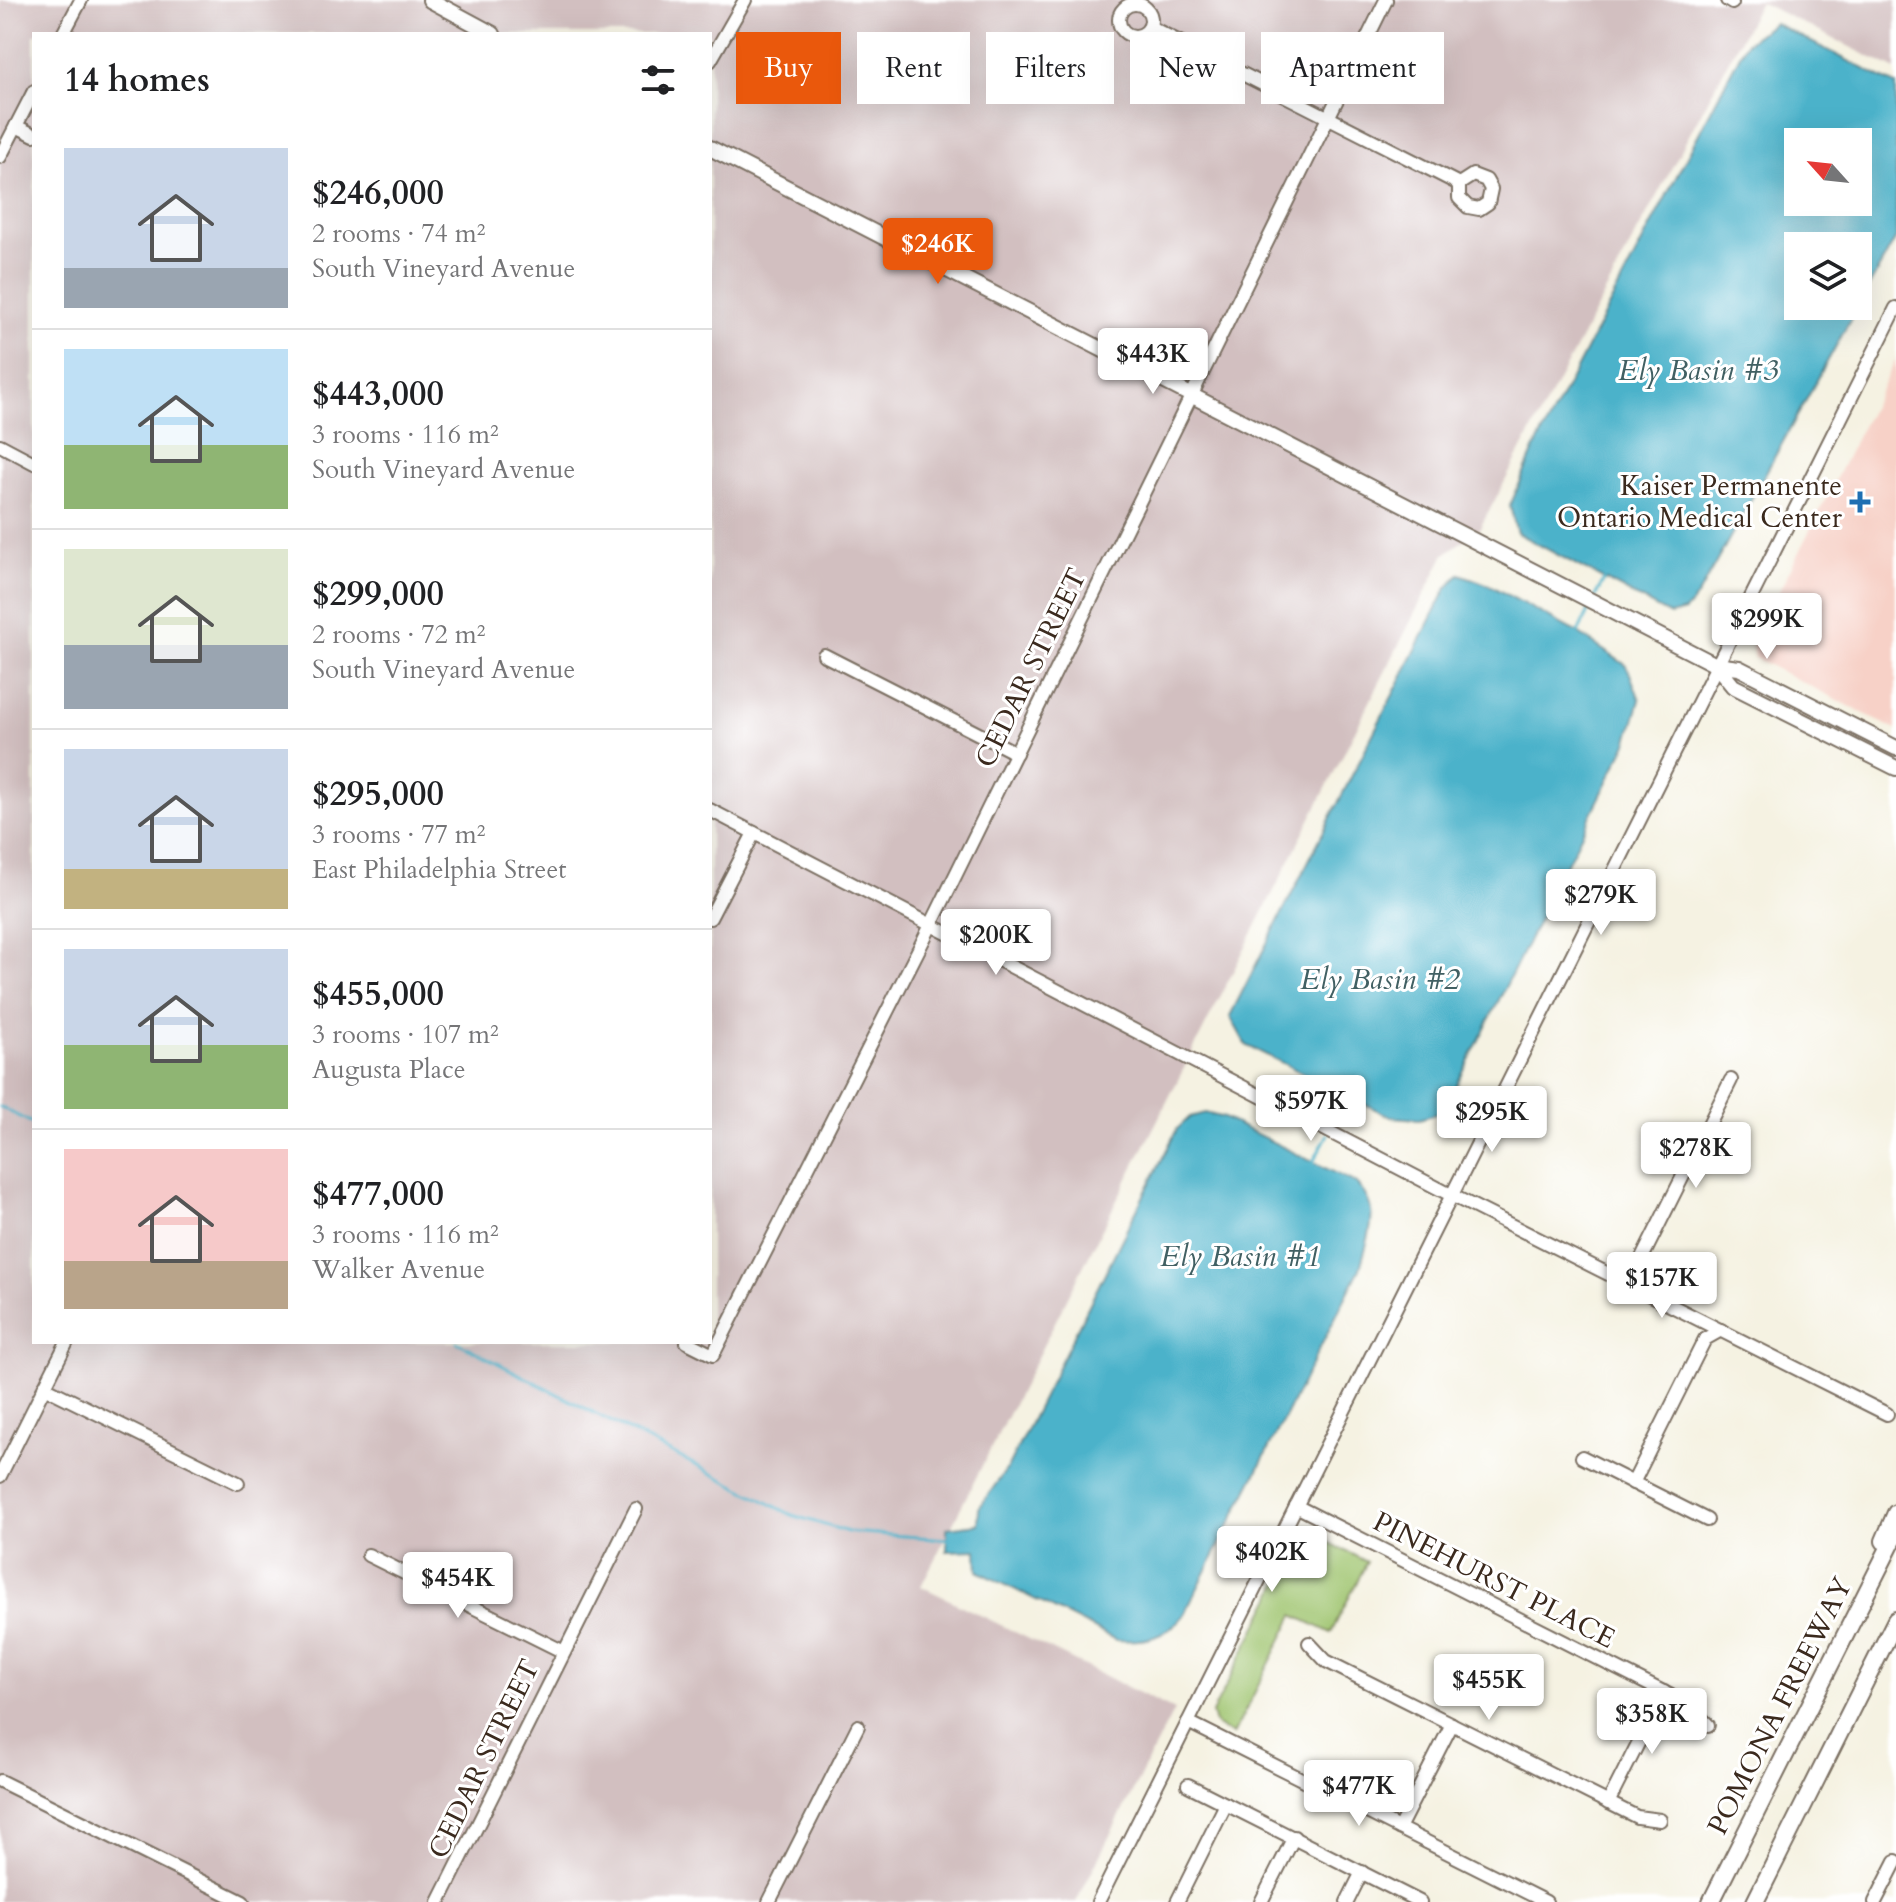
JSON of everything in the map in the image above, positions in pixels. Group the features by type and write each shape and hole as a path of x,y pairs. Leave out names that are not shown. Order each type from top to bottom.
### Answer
{"highway":[{"path":"1827,1671 1896,1513"},
{"name":"POMONA FREEWAY","path":"1711,1902 1896,1534"},
{"path":"1755,1902 1896,1620"}],"main road":[{"path":"430,0 489,32"},
{"path":"712,149 1716,665 1739,668 1896,748"},
{"path":"1716,665 1733,686 1896,768"}],"street":[{"path":"64,32 81,0"},
{"path":"712,58 745,0"},
{"name":"CEDAR STREET","path":"691,1344 713,1355 932,923 1386,0"},
{"path":"1150,27 1459,184"},
{"path":"0,157 32,95"},
{"path":"16,126 32,134"},
{"path":"1098,1902 1896,308"},
{"path":"0,445 32,462"},
{"path":"824,655 1016,753"},
{"path":"712,811 932,923 1341,1139 1887,1414"},
{"path":"712,914 754,833"},
{"path":"1629,1284 1731,1080"},
{"path":"1633,1483 1705,1339 1721,1330"},
{"path":"0,1476 66,1344"},
{"path":"44,1387 238,1483"},
{"path":"1582,1457 1707,1520"},
{"name":"PINEHURST PLACE","path":"1296,1506 1689,1705 1708,1725"},
{"name":"CEDAR STREET","path":"439,1902 636,1509"},
{"path":"368,1555 564,1652"},
{"path":"1309,1643 1326,1661 1637,1817 1660,1820"},
{"path":"1608,1803 1664,1692"},
{"path":"1188,1722 1546,1902"},
{"path":"1399,1828 1452,1724"},
{"path":"769,1902 858,1726"},
{"path":"0,1781 243,1902"},
{"path":"1188,1785 1420,1902"},
{"path":"1177,1902 1226,1804"},
{"path":"1261,1902 1294,1837"},
{"path":"1875,1902 1896,1861"},
{"path":"1347,1902 1362,1872"}],"shaded area":[{"path":"0,0 1896,0 1896,70 1760,2 1480,528 1445,554 921,1586 1174,1710 1076,1902 0,1902"},
{"name":"Kaiser Permanente Ontario Medical Center","path":"1896,359 1896,730 1755,658 1752,645"}],"green space":[{"path":"1306,1531 1367,1562 1331,1633 1294,1615 1233,1735 1215,1724 1212,1713"}],"water":[{"name":"Ely Basin #3","path":"1774,23 1896,85 1896,238 1872,281 1872,232 1784,232 1784,320 1851,320 1697,597 1685,611 1670,615 1517,533 1510,506 1534,450 1746,43"},
{"name":"Ely Basin #2","path":"1460,574 1489,585 1578,633 1627,666 1640,700 1628,741 1443,1112 1419,1119 1391,1117 1246,1045 1230,1016 1447,588"},
{"name":"Ely Basin #1","path":"1205,1113 1224,1118 1354,1182 1369,1202 1370,1233 1360,1269 1184,1615 1169,1629 1153,1637 1116,1640 978,1571 977,1550 947,1551 947,1528 978,1524 979,1508 1008,1467 1177,1129 1190,1117"}],"waterway":[{"path":"1595,597 1604,580"},
{"path":"1578,633 1590,607"},
{"path":"1331,1127 1348,1095"},
{"path":"0,1107 32,1123"},
{"path":"1313,1162 1328,1134"},
{"path":"461,1344 792,1515 848,1532 947,1539"}],"place":[{"name":"Kaiser Permanente Ontario Medical Center","path":"1860,502"}]}
